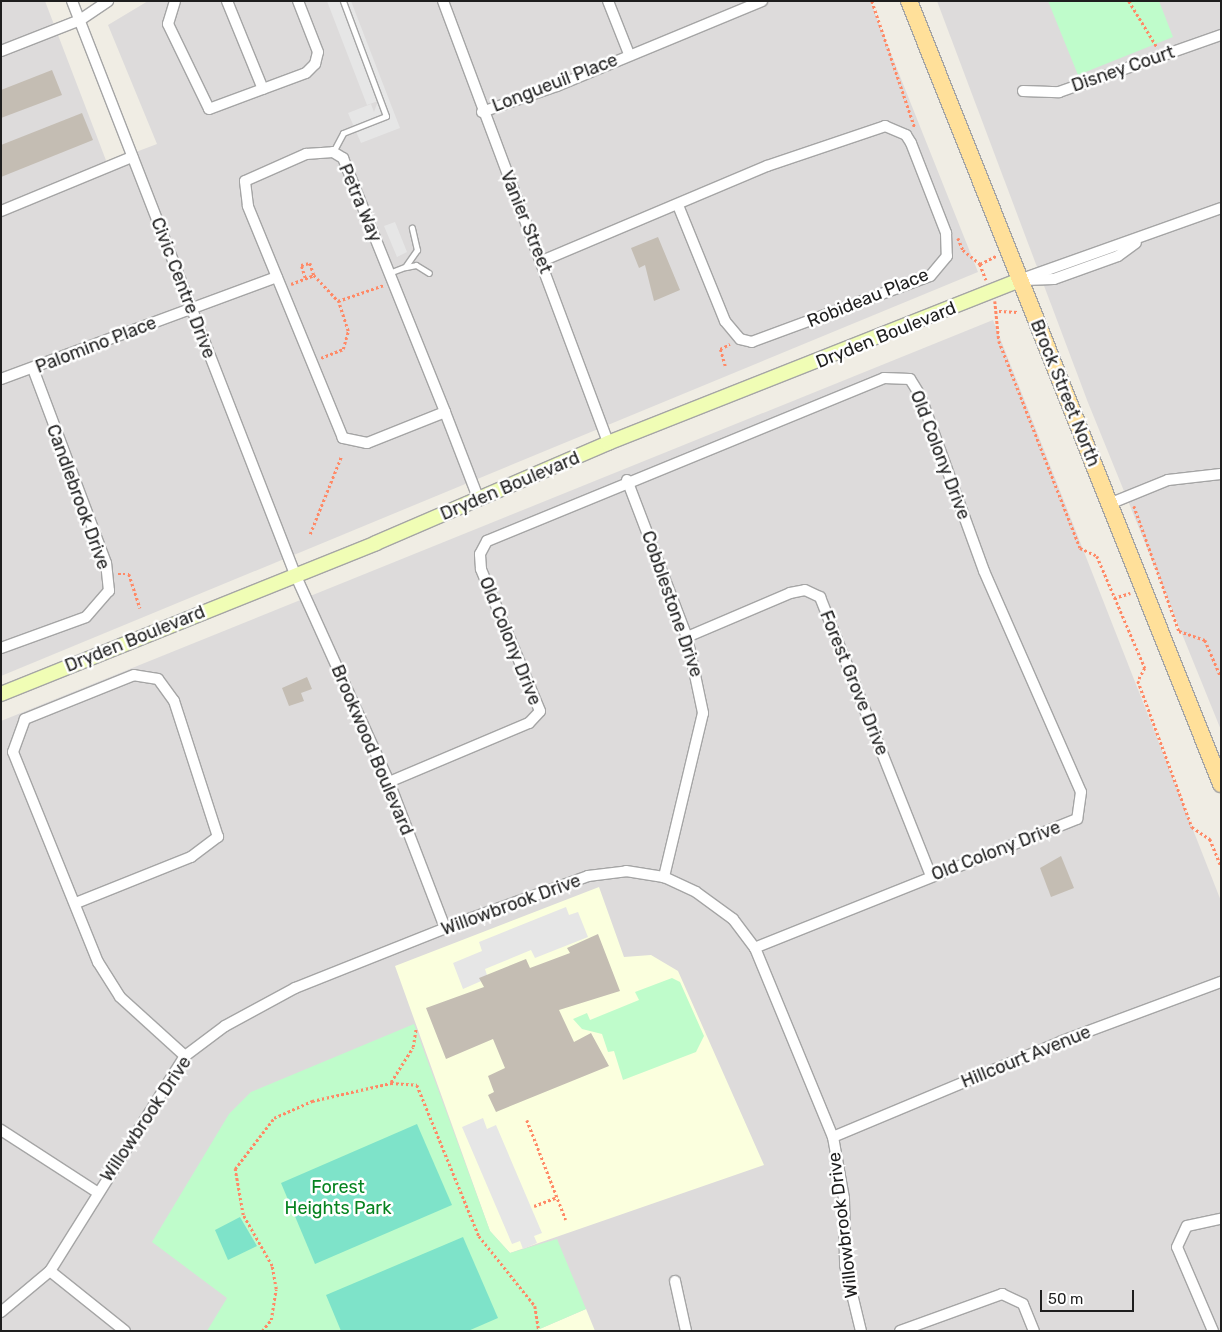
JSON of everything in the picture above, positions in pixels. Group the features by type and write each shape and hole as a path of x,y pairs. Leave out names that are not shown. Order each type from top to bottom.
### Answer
{"main road":[{"name":"Brock Street North","path":"910,1 1019,280 1221,784"}],"street":[{"name":"Civic Centre Drive","path":"72,1 190,309 295,574"},
{"path":"1,51 80,20 108,1"},
{"path":"174,1 168,24 209,109 306,73 315,64 318,52 298,1"},
{"path":"227,1 262,89"},
{"name":"Vanier Street","path":"442,1 482,112 542,261 608,442"},
{"name":"Longueuil Place","path":"608,1 629,54"},
{"name":"Longueuil Place","path":"482,112 557,86 629,54 762,1"},
{"name":"Disney Court","path":"1023,91 1059,92 1221,35"},
{"name":"Robideau Place","path":"542,261 767,166 875,127 896,130 911,143 946,233 947,256 942,264 930,276 773,337 752,342 740,339"},
{"name":"Petra Way","path":"445,412 367,443 349,442 338,430 248,206 245,181 306,154 334,152 343,158 445,412 479,500"},
{"path":"1,211 132,156"},
{"path":"678,205 725,321 740,339"},
{"path":"1019,280 1115,244 1139,241 1221,208"},
{"path":"190,309 277,277"},
{"name":"Dryden Boulevard","path":"1,694 479,500 608,442 1019,280"},
{"name":"Palomino Place","path":"1,379 33,369 190,309"},
{"name":"Candlebrook Drive","path":"1,648 86,617 109,591 107,573 33,369"},
{"name":"Old Colony Drive","path":"388,782 529,723 540,711 481,569 480,554 487,540 627,480 884,378 910,379 920,395 984,572 1081,792 1077,819 755,948"},
{"path":"1109,504 1168,480 1221,474"},
{"name":"Cobblestone Drive","path":"627,480 687,637 703,713 664,877"},
{"name":"Brookwood Boulevard","path":"295,574 388,782 445,928"},
{"name":"Forest Grove Drive","path":"687,637 790,593 805,590 820,597 931,876"},
{"path":"76,903 191,857 218,837 174,701 158,679 134,675 25,719 13,752 76,903 98,962 120,997 185,1056"},
{"name":"Willowbrook Drive","path":"1,1312 50,1271 97,1192 185,1056 225,1026 294,988 445,928 588,876 626,871 664,877 696,892 733,919 755,948 833,1138 844,1198 845,1265 861,1331"},
{"name":"Hillcourt Avenue","path":"833,1138 1062,1041 1221,982"},
{"path":"1,1130 97,1192"},
{"path":"1213,1331 1177,1247 1187,1226 1221,1219"},
{"path":"50,1271 126,1331"},
{"path":"675,1281 686,1331"},
{"path":"900,1331 1002,1294 1023,1304 1034,1331"}],"lane":[{"path":"334,152 343,133 386,116 342,1"},
{"path":"391,278 405,267 417,250 412,228"},
{"path":"405,267 416,265 429,273"}],"path":[{"path":"1130,1 1162,55"},
{"path":"306,278 301,265 310,263 314,274 338,301 348,331 343,349 311,363"},
{"path":"281,288 314,274"},
{"path":"338,301 391,278"},
{"path":"991,292 1000,311 999,341 1080,548 1097,556 1145,668 1138,681 1192,827 1210,840 1221,866"},
{"path":"1000,311 1033,314"},
{"path":"725,366 720,349 740,339"},
{"path":"310,534 341,457"},
{"path":"1130,496 1179,632 1205,640 1221,677"},
{"path":"107,573 129,574 140,608"},
{"path":"391,1083 412,1047 416,1028"},
{"path":"263,1330 271,1320 276,1289 272,1266 243,1215 235,1169 274,1118 312,1102 391,1083 416,1085 479,1236 535,1306 539,1331"},
{"path":"527,1120 566,1220"},
{"path":"534,1206 557,1197"}],"shaded area":[{"path":"1,1 45,1 107,163 157,144 108,25 148,1 870,1 978,272 1,676"},
{"path":"327,1 351,1 400,128 361,143 348,113 371,104 374,112 378,101 367,105"},
{"path":"937,1 1221,1 1221,730 1087,400"},
{"path":"395,222 407,252 397,257 384,226"},
{"path":"993,320 1221,901 1221,1331 1,1331 1,721"},
{"path":"599,887 624,957 651,955 678,971 764,1165 510,1253 490,1231 395,966"},
{"path":"566,907 569,915 578,912 588,937 535,958 531,950 485,969 488,978 463,989 453,963 482,951 479,942"},
{"path":"483,1118 487,1129 496,1125 542,1233 534,1236 537,1243 523,1249 520,1241 512,1244 462,1127"},
{"path":"586,1309 595,1331 535,1331"}],"green space":[{"path":"1048,1 1159,1 1173,37 1078,75"},
{"path":"672,978 680,982 704,1036 696,1052 623,1080 614,1051 608,1052 602,1034 582,1029 573,1019 587,1013 590,1020 639,1000 635,992"},
{"name":"Forest Heights Park","path":"414,1024 490,1231 510,1253 557,1239 586,1309 535,1331 207,1331 227,1298 152,1242 229,1114 251,1092"},
{"path":"417,1124 452,1205 315,1264 281,1183"},
{"path":"240,1217 257,1246 228,1260 215,1230"},
{"path":"463,1237 498,1318 468,1331 341,1331 326,1295"}],"building":[{"path":"52,70 62,95 1,118 1,90"},
{"path":"82,113 93,140 1,177 1,145"},
{"path":"658,237 680,290 654,301 645,265 639,268 631,248"},
{"path":"307,677 312,689 301,693 304,701 289,706 282,688"},
{"path":"1061,856 1074,888 1051,897 1040,868"},
{"path":"598,934 620,991 559,1010 574,1042 591,1033 609,1066 496,1112 488,1095 494,1092 488,1076 505,1068 493,1039 446,1059 426,1008 484,987 479,978 526,959 530,968 570,953 567,948"}]}
